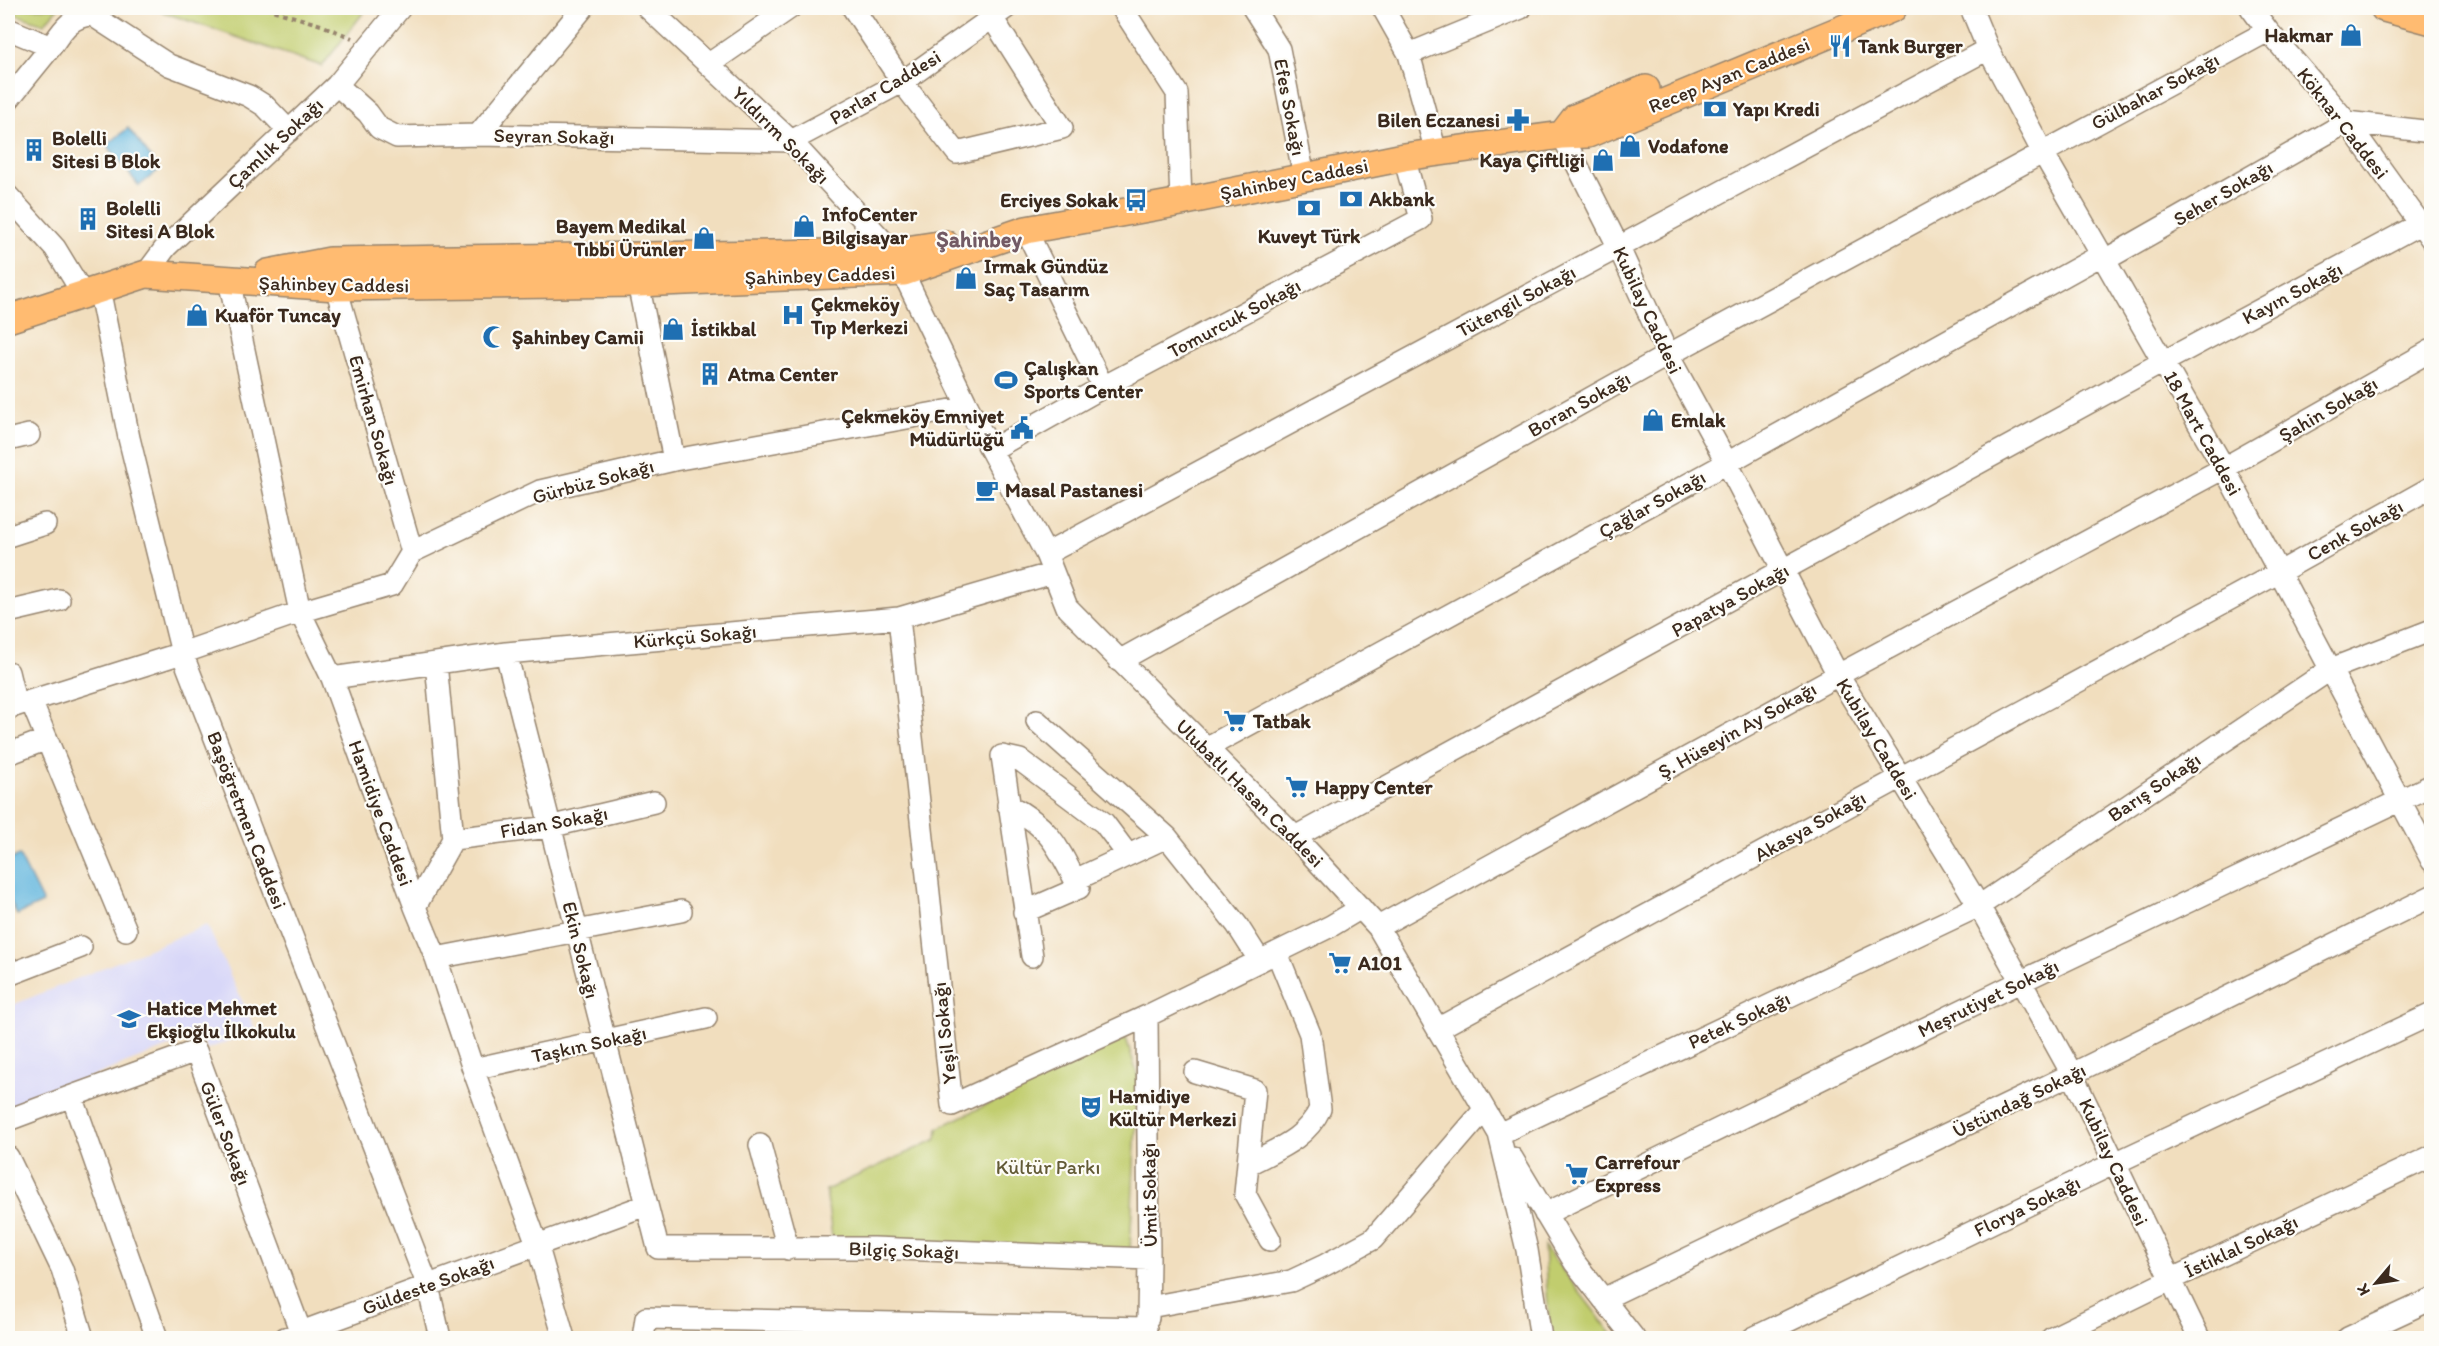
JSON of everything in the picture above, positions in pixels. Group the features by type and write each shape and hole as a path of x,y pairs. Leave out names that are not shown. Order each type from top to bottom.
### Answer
{"main road":[{"path":"1563,135 1575,118 1846,8"},
{"name":"Recep Ayan Caddesi","path":"1563,135 1588,134 1893,8"},
{"path":"2386,8 2432,21"},
{"name":"Şahinbey Caddesi","path":"8,319 146,274 336,287 638,283 898,262 1026,230 1182,202 1404,157 1563,135"},
{"path":"230,280 330,261 898,262"}],"street":[{"name":"Çamlık Sokağı","path":"146,274 166,247 337,85 400,8"},
{"path":"478,135 583,8"},
{"name":"Yıldırım Sokağı","path":"648,8 791,141 898,262"},
{"path":"709,64 790,8"},
{"path":"854,8 902,82 957,153 1062,128 995,11"},
{"path":"1122,8 1177,93 1182,202"},
{"name":"Efes Sokağı","path":"1253,8 1279,49 1304,177"},
{"path":"1383,8 1409,54 1436,152"},
{"path":"1409,54 1521,8"},
{"name":"18 Mart Caddesi","path":"1971,8 1988,49 2099,258 2163,362 2224,468 2432,861"},
{"name":"Köknar Caddesi","path":"2251,8 2268,31 2347,122 2426,232"},
{"name":"Parlar Caddesi","path":"791,141 902,82 995,11"},
{"path":"8,100 67,25 75,19 92,15 169,65 249,96 266,106 289,130"},
{"path":"8,29 51,47"},
{"name":"Gülbahar Sokağı","path":"2042,152 2268,31"},
{"name":"Tütengil Sokağı","path":"1050,564 1618,246 1988,49"},
{"name":"Seyran Sokağı","path":"337,85 368,113 379,128 397,137 478,135 791,141"},
{"path":"2347,122 2432,132"},
{"name":"Seher Sokağı","path":"2099,258 2110,257 2347,122"},
{"name":"Kubilay Caddesi","path":"1563,135 1618,246 1668,355 1838,675 1979,906 2072,1074 2199,1338"},
{"name":"Boran Sokağı","path":"1119,661 1668,355 2042,152"},
{"name":"Tomurcuk Sokağı","path":"992,450 1103,387 1420,219 1404,157"},
{"path":"8,196 91,291"},
{"path":"1026,230 1103,387"},
{"name":"Kayın Sokağı","path":"2163,362 2426,232"},
{"name":"Çağlar Sokağı","path":"1206,748 2099,258"},
{"name":"Ulubatlı Hasan Caddesi","path":"898,262 968,407 1050,564 1067,607 1295,837 1378,927 1439,1028 1484,1110 1500,1134 1527,1250 1541,1338"},
{"name":"Hamidiye Caddesi","path":"230,280 300,612 332,678 415,907 436,958 473,1069 537,1244 564,1338"},
{"path":"638,283 674,460"},
{"name":"Emirhan Sokağı","path":"336,287 412,552"},
{"name":"Başöğretmen Caddesi","path":"91,291 183,653 428,1286 440,1338"},
{"name":"Şahin Sokağı","path":"2224,468 2432,350"},
{"name":"Papatya Sokağı","path":"1295,837 2163,362"},
{"name":"Gürbüz Sokağı","path":"412,552 540,491 674,460 968,407"},
{"path":"8,440 29,435"},
{"name":"Ş. Hüseyin Ay Sokağı","path":"1378,927 1838,675 2224,468"},
{"name":"Cenk Sokağı","path":"2278,573 2432,487"},
{"path":"8,536 45,524"},
{"path":"18,704 183,653 300,612 392,585 412,552"},
{"name":"Kürkçü Sokağı","path":"332,678 506,652 899,618 1050,564"},
{"name":"Akasya Sokağı","path":"1439,1028 2278,573"},
{"path":"8,612 59,600"},
{"name":"Yeşil Sokağı","path":"899,618 952,1105 1147,1016 1331,926 1361,908"},
{"name":"Barış Sokağı","path":"1979,906 2331,669 2432,630"},
{"name":"Ekin Sokağı","path":"506,652 658,1248"},
{"path":"415,907 453,839 436,663"},
{"path":"8,672 18,704 47,739 126,930"},
{"path":"1037,721 1167,837 1237,925 1269,957 1310,1034 1320,1109 1308,1129 1300,1137 1249,1164"},
{"path":"8,754 47,739"},
{"path":"1032,956 1002,756 1020,760 1104,823 1128,855"},
{"name":"Meşrutiyet Sokağı","path":"1545,1214 2022,981 2432,785"},
{"name":"Fidan Sokağı","path":"453,839 549,827 654,802"},
{"path":"1008,805 1030,816 1046,830 1060,850 1079,888 1024,912"},
{"path":"1075,880 1167,837"},
{"name":"Üstündağ Sokağı","path":"1604,1299 2072,1074 2432,896"},
{"name":"Petek Sokağı","path":"1500,1134 1979,906"},
{"path":"436,958 681,911"},
{"path":"8,967 11,974 81,947"},
{"name":"Florya Sokağı","path":"1753,1338 2115,1163 2432,1014"},
{"name":"Ümit Sokağı","path":"1146,1333 1149,1307 1147,1016"},
{"name":"Taşkın Sokağı","path":"473,1069 706,1018"},
{"name":"Güler Sokağı","path":"72,1096 196,1051 296,1336"},
{"path":"1194,1072 1255,1090 1245,1194 1270,1240"},
{"path":"8,1120 72,1096 157,1338"},
{"path":"1149,1307 1291,1281 1373,1239 1484,1110"},
{"path":"1500,1134 1575,1263 1634,1338"},
{"path":"760,1145 788,1249"},
{"name":"İstiklal Sokağı","path":"2052,1338 2432,1156"},
{"path":"8,1157 62,1269 83,1338"},
{"name":"Güldeste Sokağı","path":"296,1336 646,1205"},
{"path":"1527,1250 1530,1242 1547,1234 1560,1239"},
{"name":"Bilgiç Sokağı","path":"658,1248 874,1248 1149,1259"},
{"path":"2348,1338 2432,1299"},
{"path":"643,1338 646,1318 1146,1333"}],"path":[{"path":"265,8 321,25 351,39 358,32"}],"shaded area":[{"name":"Hatice Mehmet Ekşioğlu İlkokulu","path":"207,925 256,1031 207,1049 199,1035 8,1109 8,1007"}],"green space":[{"path":"8,8 58,8 44,24 8,12"},
{"path":"151,8 367,8 322,66"},
{"name":"Kültür Parkı","path":"1126,1038 1138,1077 1130,1252 833,1245 826,1190 937,1139 938,1128"},
{"path":"1544,1246 1615,1338 1550,1338"}],"water":[{"path":"128,128 160,169 139,186 107,145"},
{"path":"19,855 43,903 17,915 8,896 8,861"}],"place":[{"name":"Hakmar","path":"2351,35"},
{"name":"Tank Burger","path":"1840,46"},
{"name":"Yapı Kredi","path":"1715,109"},
{"name":"Bilen Eczanesi","path":"1518,120"},
{"name":"Vodafone","path":"1630,146"},
{"name":"Bolelli Sitesi B Blok","path":"34,150"},
{"name":"Kaya Çiftliği","path":"1603,160"},
{"name":"Akbank","path":"1351,199"},
{"name":"Erciyes Sokak","path":"1136,200"},
{"name":"Kuveyt Türk","path":"1309,208"},
{"name":"Bolelli Sitesi A Blok","path":"88,219"},
{"name":"InfoCenter Bilgisayar","path":"804,226"},
{"name":"Bayem Medikal Tıbbi Ürünler","path":"704,238"},
{"name":"Irmak Gündüz Saç Tasarım","path":"966,278"},
{"name":"Kuaför Tuncay","path":"197,315"},
{"name":"Çekmeköy Tıp Merkezi","path":"793,315"},
{"name":"İstikbal","path":"673,329"},
{"name":"Şahinbey Camii","path":"494,337"},
{"name":"Atma Center","path":"710,374"},
{"name":"Çalışkan Sports Center","path":"1006,380"},
{"name":"Emlak","path":"1653,420"},
{"name":"Çekmeköy Emniyet Müdürlüğü","path":"1022,428"},
{"name":"Masal Pastanesi","path":"987,490"},
{"name":"Tatbak","path":"1235,721"},
{"name":"Happy Center","path":"1297,787"},
{"name":"A101","path":"1340,963"},
{"name":"Hatice Mehmet Ekşioğlu İlkokulu","path":"129,1019"},
{"name":"Hamidiye Kültür Merkezi","path":"1091,1107"},
{"name":"Carrefour Express","path":"1577,1174"}],"district":[{"name":"Şahinbey","path":"979,239"}]}
